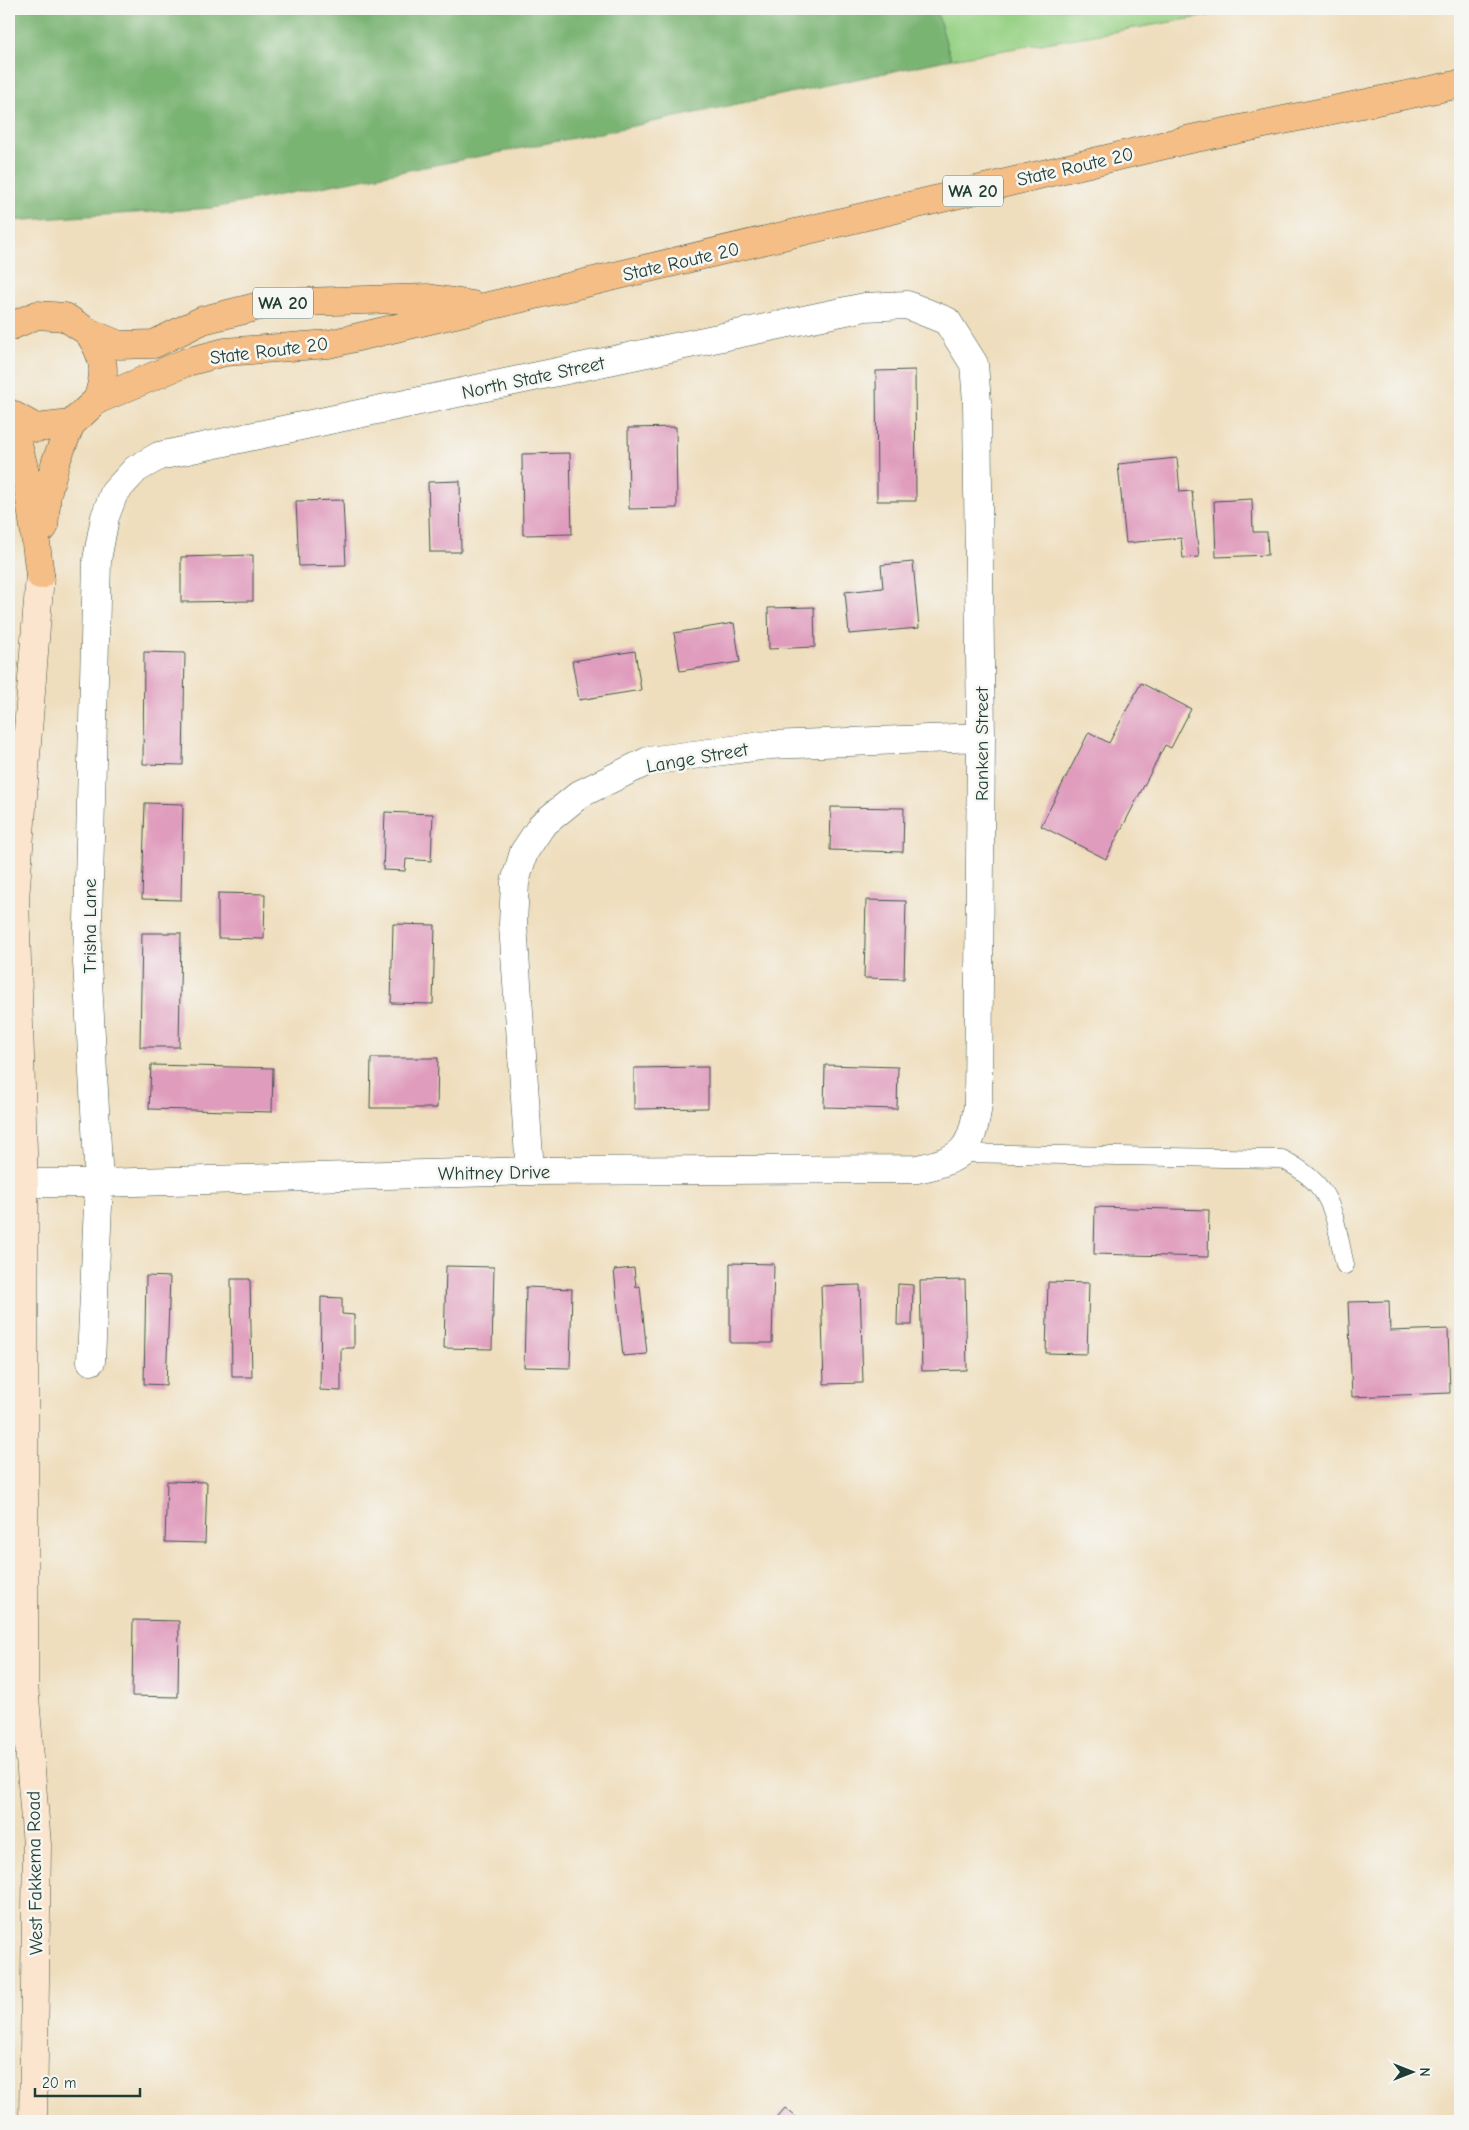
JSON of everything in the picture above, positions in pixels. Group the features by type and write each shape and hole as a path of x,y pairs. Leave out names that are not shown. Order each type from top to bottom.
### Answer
{"main road":[{"name":"State Route 20","path":"71,424 97,400 187,362 225,352 329,344 1186,140 1460,84"},
{"name":"State Route 20","path":"10,328 37,316 65,318 88,332 120,345 154,344 203,320 272,303 428,298 487,307"},
{"path":"88,332 98,347 104,365 103,383 97,400"},
{"path":"9,413 36,428 71,424 56,461 47,494 40,576"},
{"path":"9,419 19,445 28,486 40,576"}],"street":[{"name":"North State Street","path":"114,493 136,469 159,456 865,307 907,305 947,321 957,335"},
{"name":"Ranken Street","path":"957,335 974,364 977,402 982,737 978,1104 974,1131 960,1153"},
{"name":"Trisha Lane","path":"91,1361 99,1183 87,962 97,560 105,517 114,493"},
{"name":"West Fakkema Road","path":"33,2121 37,1845 24,1684 15,899 40,576"},
{"name":"Lange Street","path":"530,1171 513,925 515,882 524,852 542,824 580,794 648,762 769,745 982,737"},
{"name":"Whitney Drive","path":"17,1183 99,1183 530,1171 917,1169 943,1164 960,1153"}],"lane":[{"path":"960,1153 1282,1159 1303,1170 1322,1190 1332,1206 1346,1265"}],"green space":[{"path":"9,9 936,9 951,59 605,132 213,208 9,221"},
{"path":"936,9 1248,9 951,59"}],"building":[{"path":"915,370 916,501 877,501 876,371"},
{"path":"676,427 677,508 629,509 628,428"},
{"path":"570,453 572,534 523,535 522,454"},
{"path":"1177,458 1180,492 1192,491 1199,557 1183,558 1181,538 1126,543 1118,464"},
{"path":"460,481 461,552 430,552 428,482"},
{"path":"1252,499 1253,532 1267,532 1268,555 1216,557 1214,501"},
{"path":"343,500 346,565 299,566 296,501"},
{"path":"253,555 253,601 181,602 181,557"},
{"path":"913,562 919,628 849,634 845,592 883,588 881,565"},
{"path":"814,607 815,647 769,649 768,608"},
{"path":"734,623 740,662 680,671 674,633"},
{"path":"635,651 641,690 579,700 572,661"},
{"path":"144,652 185,653 183,765 143,764"},
{"path":"1141,683 1191,709 1171,748 1165,745 1106,859 1041,826 1089,732 1109,743"},
{"path":"145,803 183,804 181,900 142,899"},
{"path":"831,807 904,808 903,852 830,850"},
{"path":"385,812 433,814 431,861 406,859 405,871 383,870"},
{"path":"218,893 265,894 264,939 218,938"},
{"path":"866,900 906,901 904,979 864,978"},
{"path":"393,924 435,925 433,1004 391,1003"},
{"path":"142,933 181,933 179,1047 140,1047"},
{"path":"371,1058 438,1058 437,1108 370,1108"},
{"path":"151,1065 273,1068 272,1112 149,1109"},
{"path":"825,1065 898,1067 897,1109 824,1107"},
{"path":"708,1067 708,1108 634,1109 634,1068"},
{"path":"1095,1207 1209,1210 1208,1257 1094,1254"},
{"path":"730,1263 774,1264 772,1343 730,1343"},
{"path":"446,1266 494,1267 492,1349 444,1348"},
{"path":"634,1268 636,1287 640,1286 647,1354 623,1356 614,1270"},
{"path":"146,1276 170,1277 166,1385 144,1384"},
{"path":"231,1279 250,1279 252,1377 232,1377"},
{"path":"965,1280 967,1370 922,1371 920,1281"},
{"path":"1048,1282 1089,1283 1087,1354 1046,1353"},
{"path":"898,1284 913,1285 912,1325 897,1325"},
{"path":"860,1285 863,1383 824,1384 821,1286"},
{"path":"526,1287 572,1289 570,1368 524,1367"},
{"path":"321,1297 342,1298 342,1314 354,1315 354,1348 341,1348 341,1391 320,1390"},
{"path":"1389,1301 1390,1331 1448,1329 1450,1393 1352,1397 1348,1302"},
{"path":"167,1481 207,1482 205,1543 165,1542"},
{"path":"133,1620 179,1621 178,1697 132,1696"},
{"path":"785,2108 801,2121 774,2121"}]}
